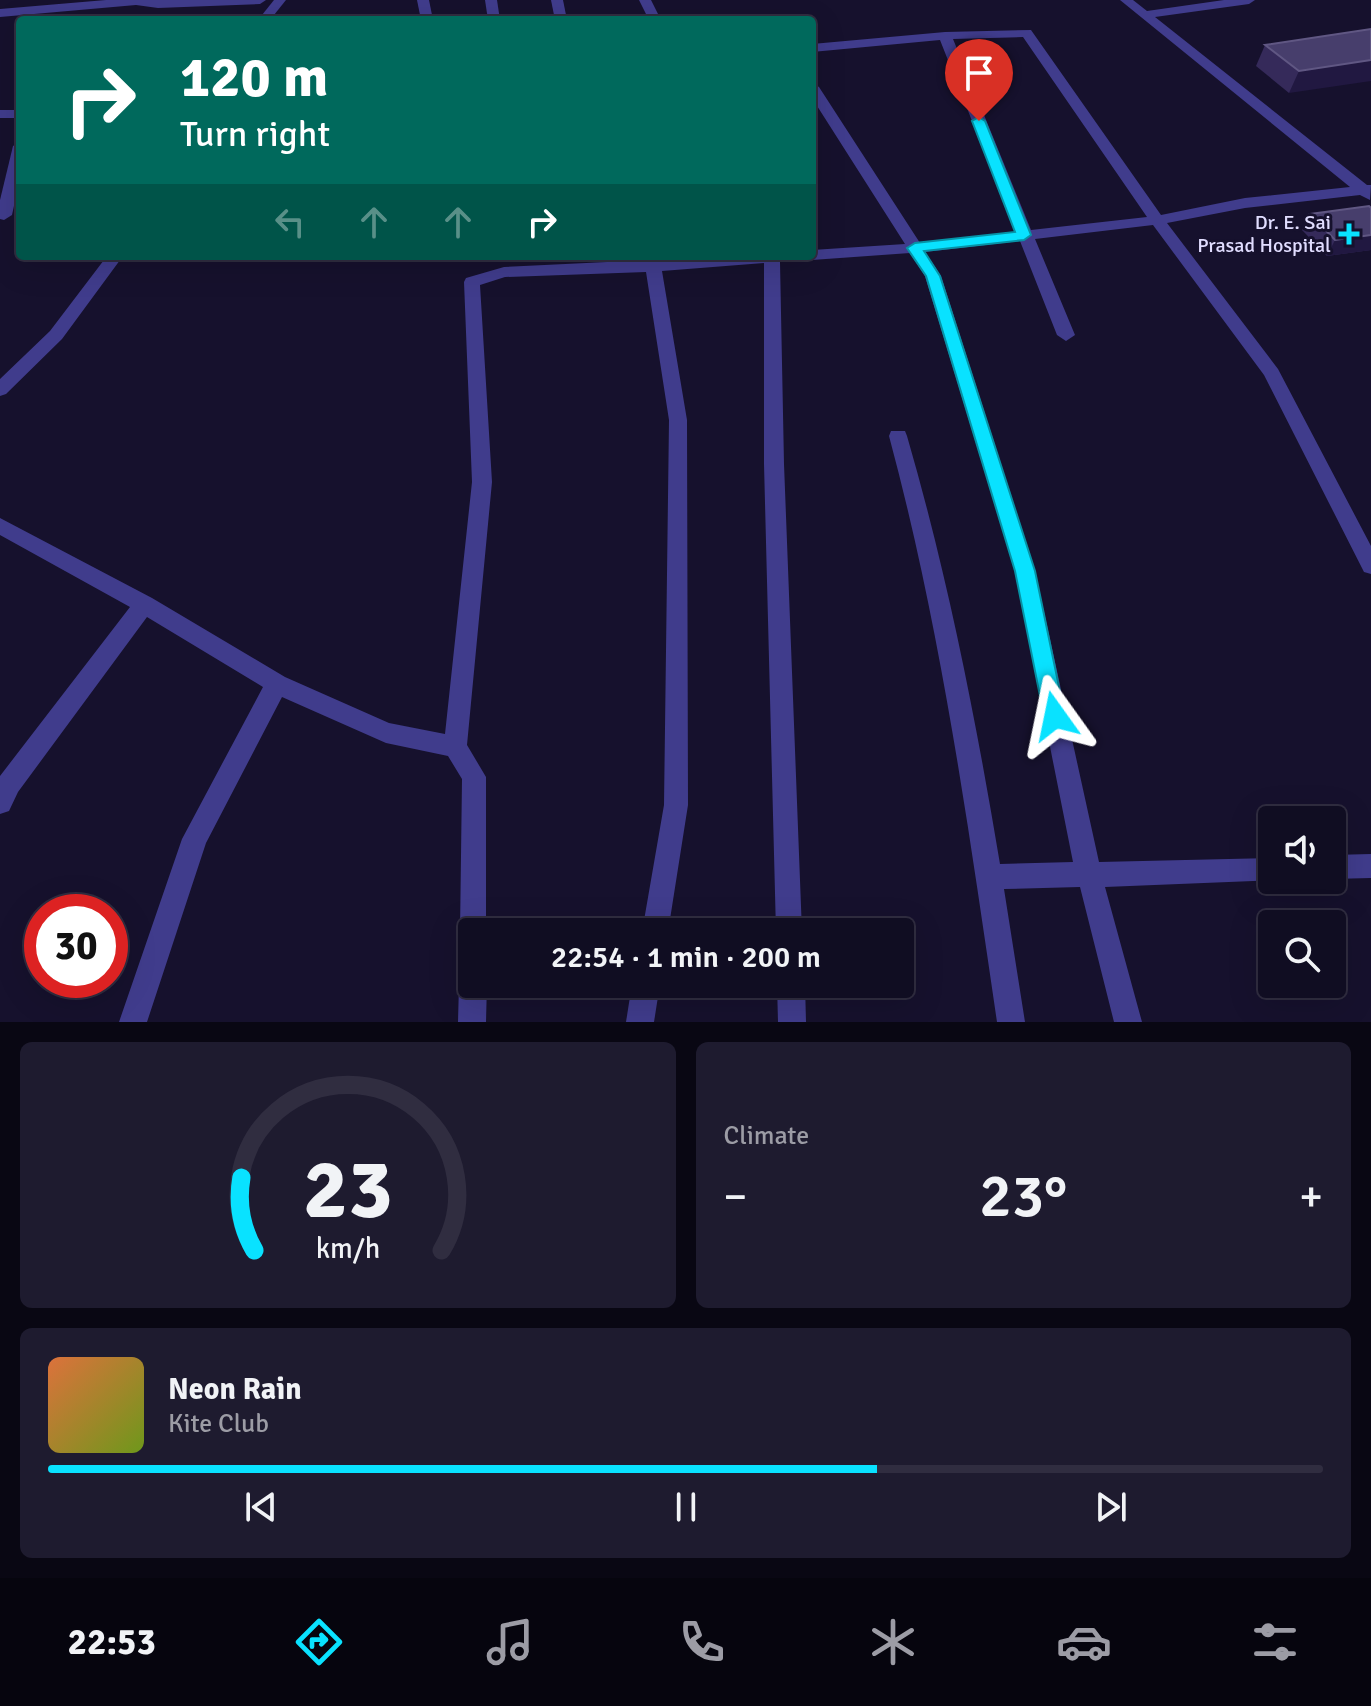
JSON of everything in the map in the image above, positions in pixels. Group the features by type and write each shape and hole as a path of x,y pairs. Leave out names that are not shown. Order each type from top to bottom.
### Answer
{"street":[{"path":"0,13 136,1 158,4 260,0"},
{"path":"267,16 280,0"},
{"path":"1126,0 1369,191"},
{"path":"1144,15 1249,0"},
{"path":"816,48 945,36 1027,33 1157,220 1272,373 1371,566"},
{"path":"945,36 1066,335"},
{"path":"816,93 933,276 1025,571 1089,876 1128,1022"},
{"path":"4,215 16,163"},
{"path":"816,255 915,248 1157,220 1245,203 1369,191"},
{"path":"0,390 56,335 112,260"},
{"path":"473,918 474,777 455,747 482,482 472,282 528,263 653,267 736,260"},
{"path":"772,260 774,464 789,918"},
{"path":"653,267 678,420 676,805 657,918"},
{"path":"898,436 923,520 953,652 1011,1022"},
{"path":"0,526 144,604 277,684 386,733 455,747"},
{"path":"0,803 9,784 144,604"},
{"path":"133,1022 195,839 277,684"},
{"path":"1346,867 1371,866"},
{"path":"988,877 1258,870"},
{"path":"472,1022 473,998"},
{"path":"640,1022 644,998"},
{"path":"791,998 792,1022"}],"building":[{"path":"1371,29 1371,60 1299,71 1265,45"},
{"path":"1369,206 1371,235 1335,240 1310,214"}],"place":[{"name":"Dr. E. Sai Prasad Hospital","path":"1349,234"}],"route":[{"path":"979,121 1024,235 915,248 933,276 1025,571 1055,716"}]}
